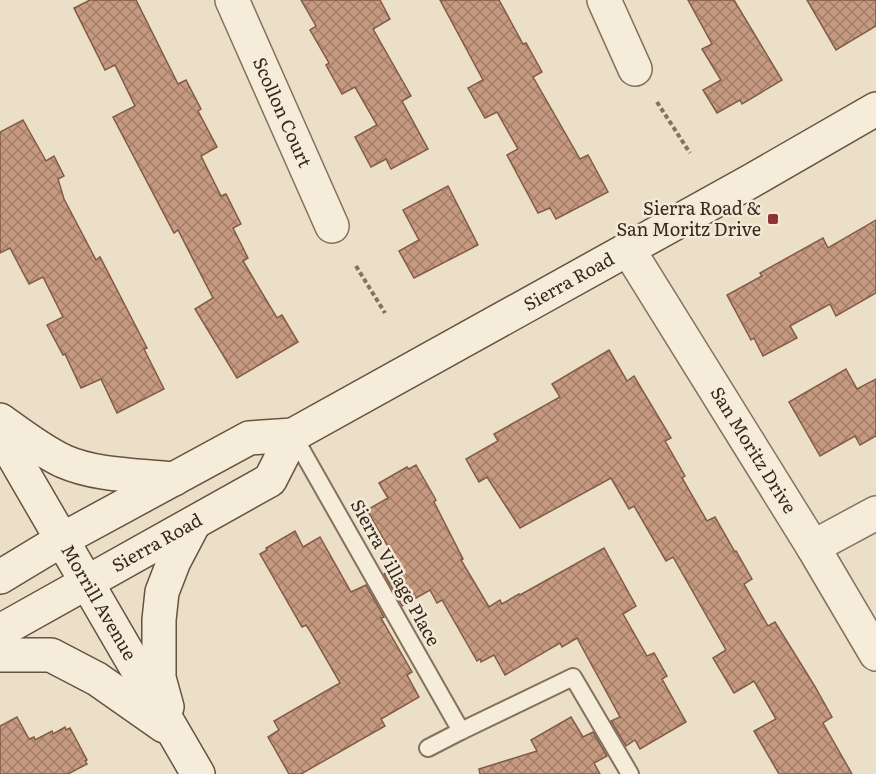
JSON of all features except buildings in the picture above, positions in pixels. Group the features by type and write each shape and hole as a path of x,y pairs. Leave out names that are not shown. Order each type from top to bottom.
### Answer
{"street":[{"name":"Scollon Court","path":"232,0 332,226"},
{"path":"604,0 635,69"},
{"name":"Sierra Road","path":"0,577 63,539 249,438 293,435 876,109"},
{"name":"San Moritz Drive","path":"628,249 813,547 876,654"},
{"path":"0,420 42,450 65,462 92,470 174,479"},
{"name":"Morrill Avenue","path":"0,433 198,774"},
{"name":"Sierra Road","path":"0,631 85,581 270,480 293,435"},
{"path":"813,547 876,513"},
{"path":"173,732 159,678 159,620 162,592 174,561 194,523"},
{"path":"0,655 51,655 97,679 173,732"}],"lane":[{"name":"Sierra Village Place","path":"293,435 461,731"},
{"path":"428,748 573,677 630,774"}],"path":[{"path":"657,102 690,153"},
{"path":"356,266 385,313"}],"place":[{"name":"Sierra Road & San Moritz Drive","path":"773,219"}]}
